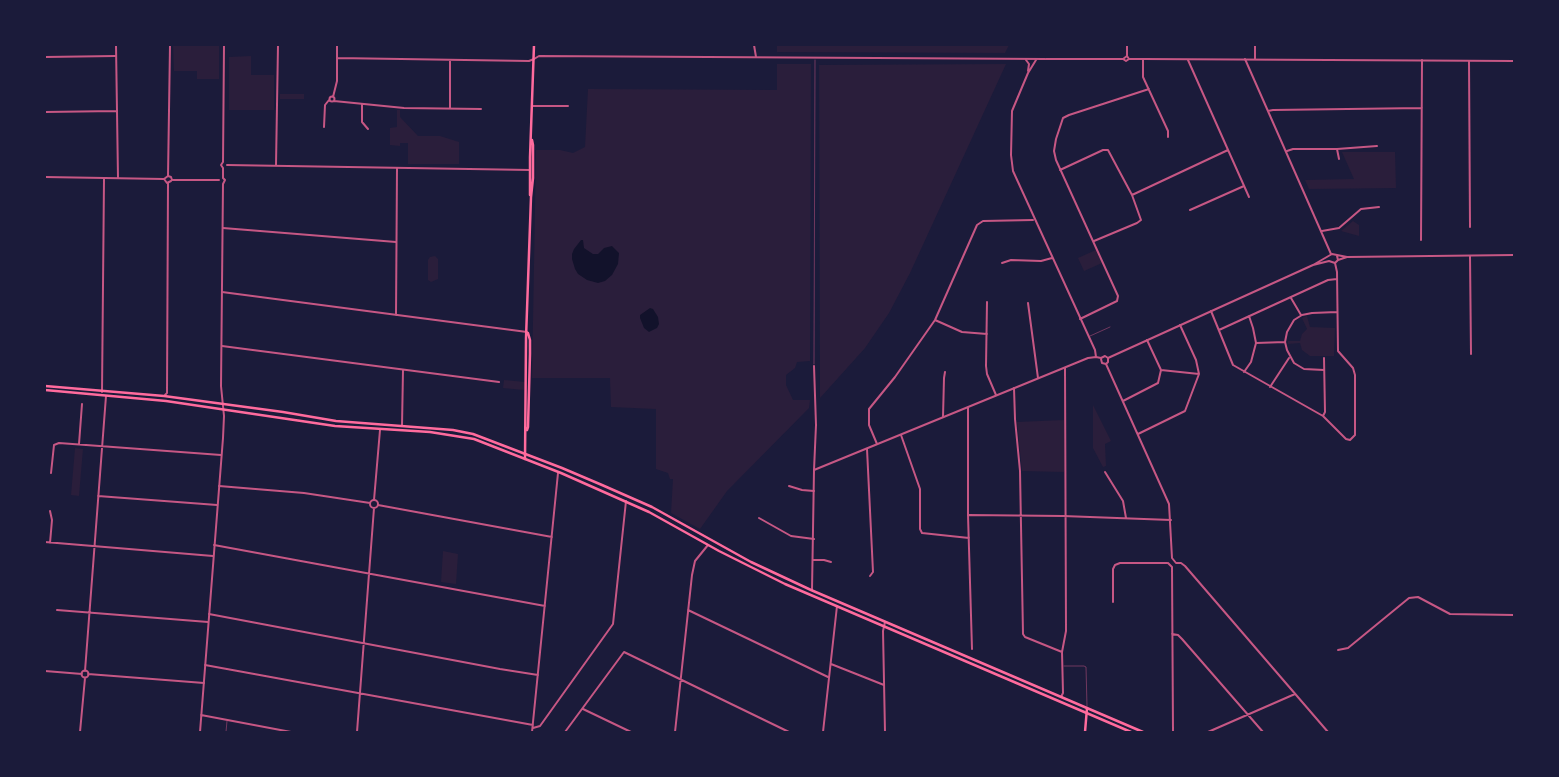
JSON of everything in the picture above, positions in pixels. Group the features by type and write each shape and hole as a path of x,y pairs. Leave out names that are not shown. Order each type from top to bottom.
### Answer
{"main road":[{"path":"525,459 534,45"},
{"path":"531,196 533,184 532,140"},
{"path":"533,151 530,170 533,184"},
{"path":"45,386 164,396 336,421 453,430 473,434 562,468 652,507 751,562 884,624 1131,732"},
{"path":"45,390 166,401 335,426 463,436 558,472 626,501 785,584 1143,732"},
{"path":"1085,732 1085,713 1087,708"}],"street":[{"path":"116,45 118,178"},
{"path":"164,180 168,176 170,45"},
{"path":"200,732 223,438 222,292 223,184 225,181 223,178 223,168 220,165 223,162 224,45"},
{"path":"276,166 278,45"},
{"path":"334,101 333,97 337,82 337,45"},
{"path":"754,45 756,57"},
{"path":"1126,45 1126,56 1129,59"},
{"path":"1255,45 1255,60"},
{"path":"45,57 116,56"},
{"path":"337,58 529,61 538,56 1123,58 1125,61 1129,59 1514,61"},
{"path":"1021,58 1029,64 1028,73"},
{"path":"1025,60 1045,59"},
{"path":"1143,59 1143,77 1168,131 1168,137"},
{"path":"450,60 450,108"},
{"path":"1036,60 1028,73 1012,111 1012,171 1096,357"},
{"path":"1188,60 1249,197"},
{"path":"1244,60 1331,254"},
{"path":"1421,240 1422,60"},
{"path":"1469,60 1470,227"},
{"path":"1080,319 1117,301 1118,296 1056,160 1054,151 1056,139 1064,118 1069,115 1149,89"},
{"path":"324,127 324,105 333,97"},
{"path":"330,100 332,102 404,108 481,109"},
{"path":"362,104 362,122 368,129"},
{"path":"533,106 568,106"},
{"path":"1268,111 1422,108"},
{"path":"45,112 116,111"},
{"path":"1286,151 1293,149 1337,149 1377,146"},
{"path":"1337,149 1338,160"},
{"path":"1060,170 1103,150 1108,150 1132,194 1141,220 1093,242"},
{"path":"1132,194 1228,150"},
{"path":"223,162 227,165 530,170"},
{"path":"223,168 227,165"},
{"path":"396,315 397,168"},
{"path":"168,176 172,180"},
{"path":"45,177 164,180 168,183"},
{"path":"168,183 172,180 219,180 223,178"},
{"path":"102,392 104,179"},
{"path":"219,180 223,184"},
{"path":"164,396 167,392 168,183"},
{"path":"1190,210 1244,186"},
{"path":"1322,231 1339,228 1361,209 1379,207"},
{"path":"877,444 869,424 869,409 895,377 935,320 979,222 1031,221 1034,219"},
{"path":"223,228 396,242"},
{"path":"814,470 1088,358 1101,358 1104,356 1108,358 1313,265 1331,254"},
{"path":"1331,254 1347,257 1514,255"},
{"path":"1337,256 1338,260"},
{"path":"1470,256 1471,354"},
{"path":"1328,257 1329,261"},
{"path":"1335,263 1347,257"},
{"path":"1002,264 1011,260 1041,262 1052,258"},
{"path":"1313,265 1329,261 1332,264 1335,263"},
{"path":"1211,311 1233,365 1323,416 1346,439 1352,439 1355,435 1354,375 1353,368 1338,351 1335,263"},
{"path":"1219,330 1328,280 1337,279"},
{"path":"222,292 527,332"},
{"path":"1291,298 1302,315"},
{"path":"987,302 987,374 996,396"},
{"path":"1028,303 1038,378"},
{"path":"1324,370 1304,369 1294,363 1285,342 1287,332 1291,325 1302,315 1337,312"},
{"path":"1244,372 1251,362 1256,343 1249,316"},
{"path":"935,320 962,332 988,334"},
{"path":"1138,434 1185,411 1200,374 1196,360 1180,325"},
{"path":"1123,401 1155,386 1161,374 1161,370 1147,340"},
{"path":"1256,343 1285,342"},
{"path":"222,346 499,382"},
{"path":"1270,387 1290,357"},
{"path":"1101,358 1102,363 1106,364 1169,504 1172,558 1168,563"},
{"path":"1106,364 1108,358"},
{"path":"1323,416 1326,412 1324,358"},
{"path":"812,590 816,425 814,366"},
{"path":"1061,697 1063,694 1062,652 1066,631 1065,368"},
{"path":"402,426 403,370"},
{"path":"1161,370 1200,374"},
{"path":"943,418 945,372"},
{"path":"1014,388 1014,418 1020,471 1022,634 1025,637 1062,652"},
{"path":"82,674 85,671 106,396"},
{"path":"79,444 82,404"},
{"path":"968,408 968,515 972,650"},
{"path":"219,486 298,493 370,503 374,500 380,430"},
{"path":"901,434 920,489 920,529 922,533 969,538"},
{"path":"51,473 54,445 59,443 221,455"},
{"path":"867,449 872,572 870,576"},
{"path":"532,732 558,472"},
{"path":"1105,472 1123,501 1126,518"},
{"path":"789,486 802,490 814,490"},
{"path":"98,496 217,505"},
{"path":"374,500 378,502 378,505"},
{"path":"205,665 533,727 540,726 613,624 626,501"},
{"path":"370,503 371,507 374,508"},
{"path":"357,732 374,508 378,505 552,537"},
{"path":"50,511 52,520 50,543"},
{"path":"968,515 1171,520"},
{"path":"759,518 792,536 814,539"},
{"path":"45,542 213,556"},
{"path":"214,545 545,606"},
{"path":"675,732 694,566 698,557 708,545"},
{"path":"1172,558 1185,566 1328,732"},
{"path":"813,560 831,562"},
{"path":"1173,732 1172,567 1176,562"},
{"path":"1113,602 1113,564 1168,563 1172,567"},
{"path":"1338,650 1348,648 1409,598 1418,597 1450,614 1514,615"},
{"path":"823,732 837,606"},
{"path":"57,610 208,622"},
{"path":"688,610 828,677"},
{"path":"209,614 538,675"},
{"path":"884,624 885,732"},
{"path":"1172,634 1182,638 1263,732"},
{"path":"565,732 624,652 789,732"},
{"path":"830,664 884,685"},
{"path":"45,671 82,674 85,678"},
{"path":"85,671 88,674 204,683"},
{"path":"80,732 85,678 88,674"},
{"path":"1208,732 1295,694"},
{"path":"583,708 631,732"},
{"path":"201,715 291,732"}],"lane":[{"path":"814,366 815,58"},
{"path":"1088,336 1110,326"},
{"path":"1062,666 1086,667 1087,708"},
{"path":"226,732 227,720"}],"shaded area":[{"path":"173,45 219,45 219,79 197,79 197,71 174,71"},
{"path":"777,45 1009,45 1005,53 777,52"},
{"path":"251,56 251,75 274,75 274,110 229,110 229,57"},
{"path":"777,64 811,64 810,361 797,362 795,368 786,375 786,385 793,400 810,400 809,408 727,491 700,529 671,513 673,479 670,479 668,473 656,469 656,409 611,407 610,378 532,378 536,150 560,150 573,153 585,147 588,89 777,90"},
{"path":"1006,64 910,273 889,313 865,348 820,398 819,65"},
{"path":"280,94 304,94 304,99 280,99"},
{"path":"397,110 400,110 400,117 418,136 440,136 459,142 459,164 408,164 408,143 400,143 400,146 390,145 390,128 397,127"},
{"path":"1342,152 1395,152 1396,188 1309,189 1305,180 1354,179"},
{"path":"1353,221 1359,225 1359,236 1341,231"},
{"path":"581,240 583,240 584,248 593,254 598,254 604,248 612,246 619,253 618,264 612,275 605,281 598,283 587,280 578,274 575,269 572,254"},
{"path":"1096,250 1102,263 1084,271 1078,258"},
{"path":"435,256 438,259 438,279 431,282 428,280 428,260 430,257"},
{"path":"650,308 653,309 658,317 659,324 657,328 649,332 644,328 640,315"},
{"path":"1307,316 1310,327 1335,328 1334,356 1310,356 1302,350 1300,343 1288,344 1288,341 1300,341 1302,334 1307,329 1302,318"},
{"path":"504,380 525,382 524,390 503,388"},
{"path":"1093,405 1111,441 1105,444 1106,466 1103,467 1093,448"},
{"path":"1064,420 1064,472 1022,471 1017,422"},
{"path":"75,448 83,449 79,496 71,495"},
{"path":"443,551 458,554 456,584 441,582"}]}
